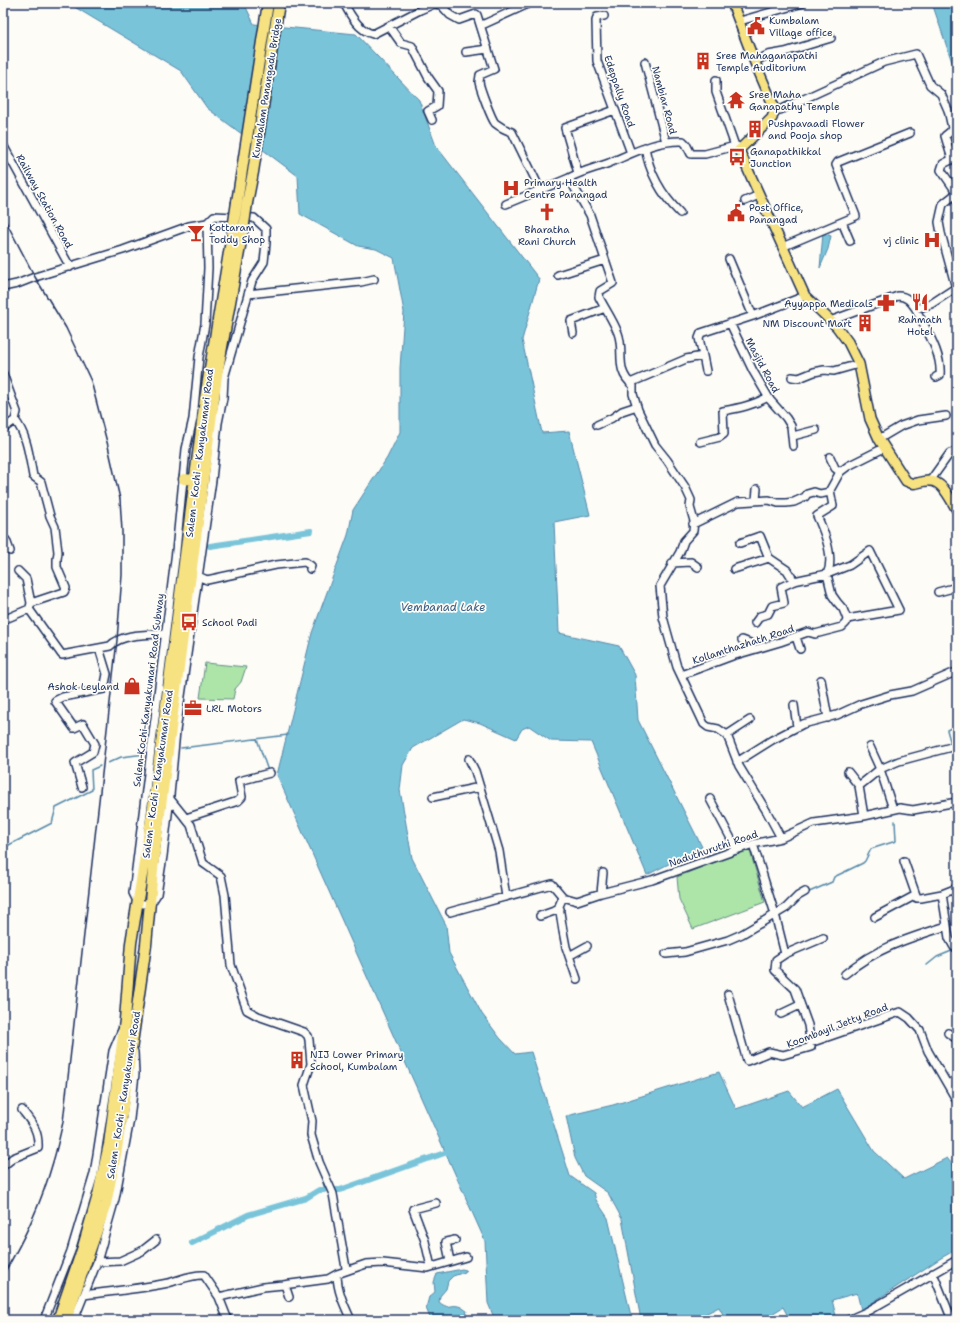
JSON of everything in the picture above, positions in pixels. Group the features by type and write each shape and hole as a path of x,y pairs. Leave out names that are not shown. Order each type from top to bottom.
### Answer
{"highway":[{"name":"Kumbalam Panangadu Bridge","path":"242,202 242,172 268,3"},
{"name":"Kumbalam Panangadu Bridge","path":"242,202 253,172 279,3"},
{"path":"235,221 242,202"},
{"name":"Salem - Kochi - Kanyakumari Road","path":"58,1320 81,1254 98,1195 109,1144 125,1020 131,943 153,807 206,398 235,221"},
{"name":"Salem - Kochi - Kanyakumari Road","path":"66,1320 80,1294 106,1204 117,1149 146,945 166,767 217,375 235,221"},
{"path":"184,479 195,480"}],"main road":[{"path":"732,3 775,109 772,118 737,148 805,296 837,326 848,342 859,364 870,420 884,448 906,481 913,484 930,481 939,484 957,510"}],"street":[{"path":"344,3 356,23 365,32 372,34 434,4 441,5 450,15 459,20 476,14 482,25 494,69 480,75 479,81 491,116 496,123 504,129 512,132 540,189"},
{"path":"740,21 803,3"},
{"path":"482,25 528,4"},
{"name":"Edeppally Road","path":"604,16 597,17 596,21 597,61 631,153"},
{"path":"389,26 401,43 412,46 428,77 438,91 437,106 428,111 432,120"},
{"path":"755,61 768,55 784,52 831,38"},
{"path":"466,52 488,49"},
{"path":"775,109 780,110 811,95 846,81 884,62 916,54 930,85 946,97 952,128 945,136 951,160 943,164 940,170 957,193 943,204 939,222 940,233 956,287 931,304 916,309"},
{"name":"Nambiar Road","path":"645,62 666,142"},
{"path":"506,204 578,173 608,163 645,147 674,140 683,141 691,154 705,154 737,148 716,92 716,80"},
{"path":"578,173 565,128 615,110"},
{"path":"782,247 856,216 836,165 838,162 910,133"},
{"name":"Railway Station Road","path":"3,144 70,267"},
{"path":"645,147 647,161 661,190 672,206 680,213"},
{"path":"569,178 590,215 613,283 600,291 599,297 619,334 623,374 632,384 633,394 637,406 655,445 685,487 691,500 690,507 694,521 693,531 684,541 680,552 672,563 660,586 663,618 681,675 704,724 727,734 737,762 781,838"},
{"path":"745,201 759,195"},
{"path":"3,287 17,284 123,250 189,226 207,223 214,216 235,221 254,218 266,228 264,262 252,281 224,378 223,398 218,423 212,480 176,731 170,799 157,894 150,905 138,903"},
{"path":"842,222 850,242"},
{"name":"Salem-Kochi-Kanyakumari Road Subway","path":"138,903 133,893 184,479 186,449 193,419 199,358 205,324 208,268 207,223"},
{"path":"558,275 605,260"},
{"path":"729,260 752,316"},
{"path":"248,294 374,279"},
{"path":"706,371 699,338 702,333 805,296"},
{"path":"830,321 898,296 903,296 909,300 916,309 937,356 940,375 936,377"},
{"path":"573,333 571,321 605,308"},
{"name":"Masjid Road","path":"730,323 753,371 768,397 791,426 794,446"},
{"path":"632,384 686,359 703,356"},
{"path":"792,377 799,378 814,372 824,370 834,371 859,364"},
{"path":"3,374 6,390 17,412 15,420 3,429"},
{"path":"700,442 720,437 724,434 723,411 759,402 768,397"},
{"path":"597,425 612,418 622,411 637,406"},
{"path":"879,439 901,426 912,422 946,416"},
{"path":"3,620 30,606 64,592 66,588 57,567 58,552 55,527 50,516 41,482 33,476 26,439 15,420"},
{"path":"793,436 816,430"},
{"path":"755,623 760,616 768,614 772,606 784,603 781,587 794,581 827,574 850,565 870,551 899,610 847,619 843,609 832,595 827,574 830,568 828,547 817,516 833,506 830,490 840,472 848,466 884,448"},
{"path":"930,481 950,453 957,451"},
{"path":"830,457 835,468 840,472"},
{"path":"756,500 757,489"},
{"path":"693,524 738,502 769,500 786,503 794,502 805,497 807,494 814,492 820,494 830,492"},
{"path":"740,543 760,536 770,558 787,570 794,581"},
{"path":"3,539 6,540 10,552"},
{"path":"734,569 770,558"},
{"path":"198,576 207,580 276,565 305,562 311,566 310,569"},
{"path":"672,563 691,562 698,567"},
{"path":"18,571 26,579 30,606 62,655 110,646 115,641 124,638 165,634"},
{"path":"938,592 957,587"},
{"name":"Kollamthazhath Road","path":"681,675 752,649 796,637 808,632 815,634 842,627 846,623 847,619"},
{"path":"796,637 800,649"},
{"path":"742,640 750,643 752,649"},
{"path":"82,787 75,763 93,752 95,744 83,724 74,728 56,701 63,697 104,689 107,674 99,648"},
{"path":"737,762 772,740 803,724 828,718 861,704 890,695 912,691 953,673"},
{"path":"821,680 828,718"},
{"path":"794,705 797,727"},
{"path":"727,734 750,720"},
{"path":"859,786 880,769 899,761 955,746"},
{"path":"870,747 880,769 893,809"},
{"path":"469,759 475,771 491,820 499,851 506,897"},
{"path":"848,772 859,786 864,816"},
{"path":"186,818 238,802 242,797 239,781 270,773"},
{"path":"433,797 480,787"},
{"path":"170,799 192,825 203,863 221,876 225,894 231,965 247,1010 258,1016 304,1032 308,1036 311,1064 304,1085 312,1121 310,1135 319,1162 333,1194 346,1268 345,1272"},
{"path":"710,799 737,850"},
{"name":"Naduthuruthi Road","path":"562,897 577,901 601,893 652,880 753,844 781,838 814,823 864,816 893,809 900,808 913,810 957,802"},
{"path":"753,844 775,914 785,954"},
{"path":"904,861 917,898 942,894 957,888"},
{"path":"601,893 603,873"},
{"path":"450,912 552,884 562,897 559,906 566,947 577,979"},
{"path":"666,954 685,952 728,940 742,934 786,908 798,896 805,892"},
{"path":"942,894 949,938 956,947"},
{"path":"875,917 916,895"},
{"path":"540,916 560,909"},
{"path":"845,974 861,961 897,942 947,926"},
{"path":"810,1043 808,1025 795,989 776,970 776,960 785,954 823,938"},
{"path":"569,956 587,946"},
{"name":"Koombayil Jetty Road","path":"728,994 747,1061 769,1052 784,1055 811,1047 810,1043 900,1012 909,1018 920,1030 928,1051 957,1101"},
{"path":"781,1014 800,1005"},
{"path":"44,1320 71,1251 94,1174 113,1051 125,1020"},
{"path":"74,1320 80,1294 97,1262 115,1199 130,1119 135,1074 133,1030"},
{"path":"948,1033 957,1039"},
{"path":"948,1084 957,1079"},
{"path":"3,1166 12,1158 38,1148 37,1132 34,1124 22,1110"},
{"path":"431,1267 425,1241 413,1209 436,1203"},
{"path":"97,1262 120,1261 142,1251 156,1240"},
{"path":"450,1261 446,1241 455,1240"},
{"path":"219,1297 263,1287 328,1279 337,1274 366,1264 383,1263 431,1267 466,1257"},
{"path":"848,1320 856,1318 957,1260"},
{"path":"933,1273 950,1315"},
{"path":"80,1294 169,1282 197,1274 204,1275 219,1297 228,1320"},
{"path":"337,1274 337,1282 341,1298 351,1320"},
{"path":"285,1285 289,1297"}],"green space":[{"path":"205,663 246,667 241,682 235,689 233,699 200,698"},
{"path":"749,848 765,902 693,929 679,899 677,877"}],"water":[{"name":"Vembanad Lake","path":"68,3 244,3 254,24 356,34 419,100 436,146 539,279 522,340 542,433 569,431 590,515 554,522 559,633 619,646 635,675 638,720 702,847 647,875 591,742 551,741 529,726 522,729 516,739 480,723 463,719 413,748 403,765 400,790 412,858 446,925 449,953 482,1014 500,1038 515,1054 531,1052 570,1176 594,1193 596,1200 608,1218 632,1320 495,1320 488,1303 485,1241 277,775 312,633 348,535 353,510 387,458 400,432 400,368 404,312 394,258 376,249 358,246 300,214 298,176 207,108 181,71"},
{"path":"932,3 957,3 957,86 955,71"},
{"path":"823,233 831,236 828,249 820,268"},
{"path":"719,1072 736,1109 789,1091 802,1107 837,1089 874,1151 904,1179 947,1158 957,1170 957,1249 861,1310 857,1293 832,1300 837,1320 790,1320 783,1307 762,1320 726,1320 719,1307 693,1320 641,1320 622,1219 608,1193 584,1176 575,1158 566,1116 613,1105"},
{"path":"462,1269 466,1270 465,1272 453,1276 448,1281 446,1289 440,1296 439,1302 445,1306 462,1307 467,1311 464,1320 431,1320 426,1308 429,1297 435,1292 434,1282 437,1274"}],"waterway":[{"path":"210,546 311,531"},
{"path":"951,744 947,730 957,725"},
{"path":"181,748 288,735"},
{"path":"257,739 268,771"},
{"path":"108,763 121,757 145,754"},
{"path":"886,763 894,758 899,758"},
{"path":"3,848 52,823 56,808 92,790 91,770 100,766"},
{"path":"848,778 854,785"},
{"path":"865,812 879,809"},
{"path":"807,893 832,882 834,877 863,863 871,849 896,841 895,821"},
{"path":"200,864 201,867 209,871"},
{"path":"927,965 937,957 954,950"},
{"path":"335,1190 340,1190 453,1150"},
{"path":"320,1172 324,1186"},
{"path":"192,1243 248,1215 306,1198 319,1190 324,1190"}],"railway":[{"path":"3,216 35,277 66,328 91,381 120,499 122,531 122,575 117,640 63,1122 49,1177 38,1206 3,1275"}],"place":[{"name":"Kumbalam Village office","path":"756,26"},
{"name":"Sree Mahaganapathi Temple Auditorium","path":"703,61"},
{"name":"Sree Maha Ganapathy Temple","path":"736,100"},
{"name":"Pushpavaadi Flower and Pooja shop","path":"755,129"},
{"name":"Ganapathikkal Junction","path":"737,157"},
{"name":"Primary Health Centre Panangad","path":"511,188"},
{"name":"Bharatha Rani Church","path":"547,212"},
{"name":"Post Office, Panangad","path":"736,213"},
{"name":"Kottaram Toddy Shop","path":"196,233"},
{"name":"vj clinic","path":"932,240"},
{"name":"Rahmath Hotel","path":"920,302"},
{"name":"Ayyappa Medicals","path":"886,303"},
{"name":"NM Discount Mart","path":"865,323"},
{"name":"School Padi","path":"189,622"},
{"name":"Ashok Leyland","path":"132,686"},
{"name":"LRL Motors","path":"193,708"},
{"name":"NIJ Lower Primary School, Kumbalam","path":"297,1060"}]}
